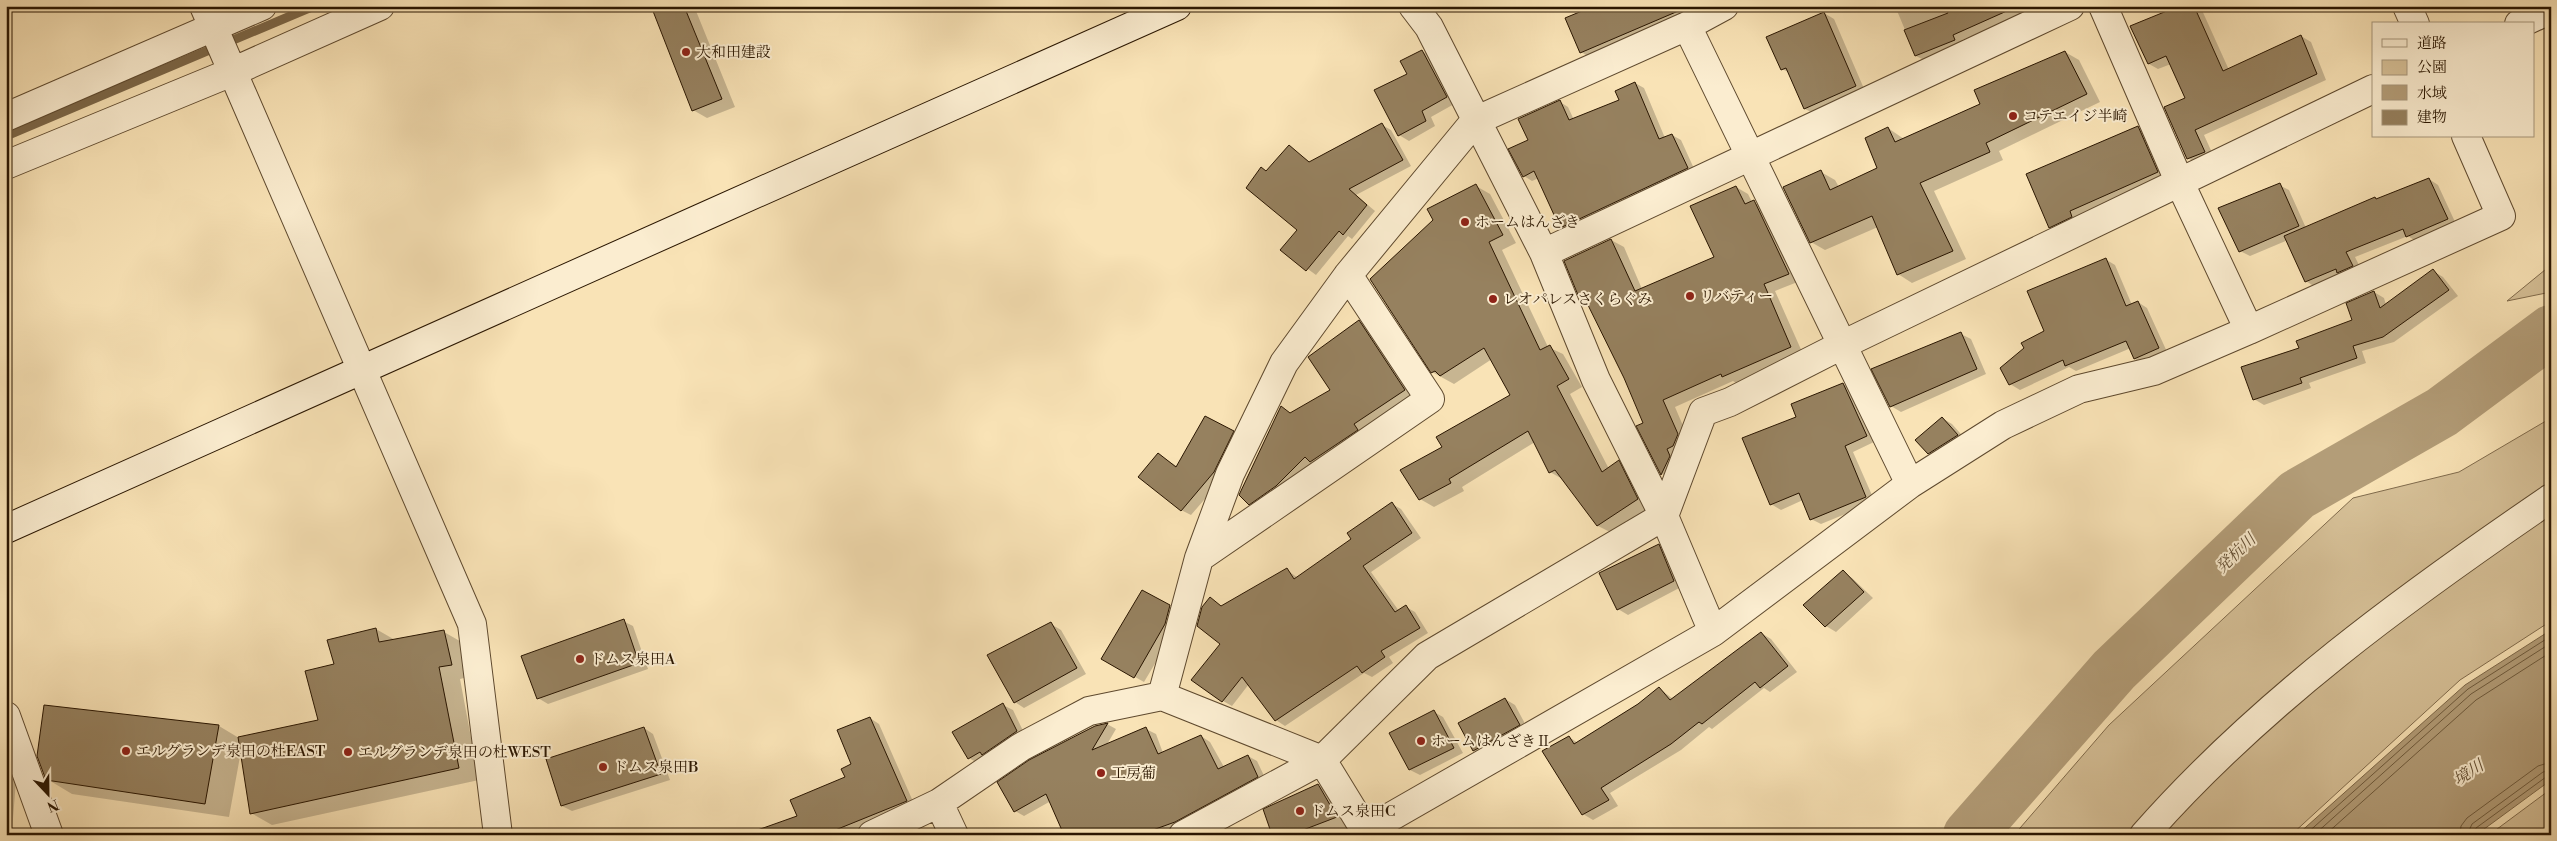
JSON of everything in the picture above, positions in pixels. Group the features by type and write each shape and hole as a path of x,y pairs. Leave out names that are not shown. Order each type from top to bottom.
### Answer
{"street":[{"path":"6,117 209,17 262,6"},
{"path":"6,165 232,72 380,6"},
{"path":"6,529 360,367 786,181 1177,6"},
{"path":"1413,6 1429,27 1544,253 1596,380 1664,516 1713,632"},
{"path":"1162,696 1200,558 1230,474 1284,363 1348,275 1476,121 1687,26 1724,6"},
{"path":"1544,253 2070,6"},
{"path":"2103,6 2179,181 2249,330"},
{"path":"2407,6 2414,22"},
{"path":"209,17 472,624 498,835"},
{"path":"1687,26 1910,484"},
{"path":"1183,835 1322,760 1427,656 1664,516 1704,412 1730,402 1842,345 2372,89"},
{"path":"872,835 939,803 1021,747 1089,711 1162,696 1322,760 1367,833 1713,632 1910,484 2003,426 2079,389 2154,371 2500,216 2467,138"},
{"path":"1200,558 1430,399 1348,275"},
{"path":"2144,835 2168,808 2240,737 2350,643 2437,576 2551,498"},
{"path":"6,716 49,835"},
{"path":"939,803 954,835"}],"green space":[{"path":"2551,265 2551,292 2507,301"},
{"path":"2551,418 2551,621 2460,680 2291,835 2014,835 2109,725 2353,498 2459,472"},
{"path":"2551,789 2551,835 2489,835"}],"water":[{"name":"境川","path":"2551,630 2551,780 2476,835 2297,835 2465,685"}],"building":[{"name":"大和田建設","path":"651,6 684,6 722,99 692,111"},
{"path":"1594,6 1690,6 1580,53 1565,18"},
{"path":"1945,6 2018,6 1953,35 1955,40 1915,56 1904,30 1948,13"},
{"path":"2179,6 2194,6 2223,71 2301,35 2317,74 2195,130 2205,152 2187,159 2164,107 2185,98 2166,56 2148,64 2130,26"},
{"path":"1824,12 1856,86 1804,109 1786,68 1781,70 1766,37"},
{"path":"1422,50 1447,97 1422,111 1426,121 1398,136 1374,90 1407,74 1400,61"},
{"path":"2065,51 2087,94 1986,143 1990,152 1920,183 1953,251 1897,275 1872,216 1810,243 1783,187 1821,170 1830,190 1877,168 1865,138 1888,127 1895,142 1980,104 1974,90"},
{"path":"1635,82 1659,139 1672,134 1688,168 1560,228 1534,171 1523,177 1508,149 1528,140 1518,119 1560,100 1569,120 1619,100 1615,91"},
{"path":"1382,123 1403,160 1349,189 1367,205 1343,235 1339,231 1306,271 1280,250 1297,230 1246,188 1261,167 1266,171 1289,145 1309,162"},
{"path":"2138,126 2158,172 2070,211 2072,217 2049,228 2026,174"},
{"path":"2429,178 2448,219 2406,237 2403,229 2346,252 2353,266 2337,273 2336,269 2305,282 2284,236 2375,197 2376,199"},
{"path":"2280,183 2299,226 2239,252 2218,208"},
{"path":"1476,184 1503,235 1489,242 1540,350 1550,345 1569,379 1557,386 1602,472 1619,460 1638,499 1597,526 1555,470 1549,473 1528,431 1449,479 1451,483 1419,500 1400,470 1442,447 1436,437 1510,395 1484,348 1440,376 1435,371 1431,373 1370,279 1433,220 1427,209"},
{"path":"1736,186 1745,204 1754,200 1789,274 1764,284 1791,347 1722,377 1721,374 1663,400 1678,434 1673,446 1667,449 1670,456 1661,475 1636,426 1643,423 1624,378 1582,293 1578,295 1564,261 1611,239 1635,291 1714,257 1690,206"},
{"path":"2106,258 2126,306 2138,301 2159,348 2134,359 2126,341 2065,366 2063,360 2009,385 2000,368 2024,348 2021,343 2044,331 2027,291"},
{"path":"2433,269 2449,290 2383,337 2353,346 2357,358 2300,378 2302,383 2253,400 2241,367 2299,348 2296,341 2352,320 2346,303 2374,291 2380,308"},
{"path":"1359,320 1405,390 1354,424 1358,430 1310,462 1305,457 1276,486 1249,505 1239,495 1281,406 1290,413 1330,390 1308,357"},
{"path":"1961,332 1977,369 1890,407 1871,369"},
{"path":"1843,383 1867,436 1845,446 1866,497 1810,520 1799,493 1770,505 1742,438 1796,417 1791,404"},
{"path":"1205,416 1234,431 1214,472 1181,511 1138,477 1158,453 1176,467"},
{"path":"1942,417 1958,435 1928,454 1915,440"},
{"path":"1392,502 1412,533 1363,566 1395,612 1406,605 1420,628 1381,651 1385,657 1362,673 1357,666 1275,721 1242,677 1222,702 1191,680 1220,644 1197,626 1202,607 1210,597 1221,606 1287,568 1294,579 1351,539 1347,533"},
{"path":"1659,544 1674,581 1617,610 1599,573"},
{"path":"1843,570 1864,592 1825,627 1803,605"},
{"path":"1142,590 1170,605 1165,624 1134,678 1101,659"},
{"name":"ドムス泉田A","path":"624,619 639,663 537,699 521,656"},
{"path":"1051,622 1077,668 1014,703 987,655"},
{"name":"エルグランデ泉田の杜WEST","path":"376,628 379,642 444,630 452,665 439,667 459,768 250,814 238,737 318,720 305,671 334,664 327,640"},
{"path":"1761,632 1788,666 1760,688 1755,682 1702,724 1699,722 1671,744 1601,788 1609,800 1582,815 1542,751 1569,736 1574,744 1638,704 1659,687 1670,700"},
{"path":"1505,698 1520,725 1473,751 1458,723"},
{"path":"1003,703 1017,731 982,755 980,752 968,759 952,732"},
{"name":"エルグランデ泉田の杜EAST","path":"44,705 219,725 205,804 46,780 37,756"},
{"name":"ホームはんざきⅡ","path":"1434,710 1454,748 1409,770 1389,733"},
{"path":"870,717 907,801 823,835 753,835 752,832 797,816 790,800 845,777 841,769 851,764 837,730"},
{"path":"1108,723 1092,750 1146,727 1158,754 1201,735 1218,769 1248,755 1258,777 1175,822 1139,835 1064,835 1046,794 1014,812 997,782 1029,760 1095,726"},
{"name":"ドムス泉田B","path":"644,727 661,774 561,806 546,759"},
{"name":"ドムス泉田C","path":"1318,784 1337,817 1290,835 1272,835 1263,809"}],"waterway":[{"path":"6,136 314,6"},
{"name":"発杭川","path":"1969,835 2114,670 2297,495 2442,412 2551,331"}],"place":[{"name":"大和田建設","path":"686,52"},
{"name":"コテエイジ半崎","path":"2013,116"},
{"name":"ホームはんざき","path":"1465,222"},
{"name":"リバティー","path":"1690,296"},
{"name":"レオパレスさくらぐみ","path":"1493,299"},
{"name":"ドムス泉田A","path":"580,659"},
{"name":"ホームはんざきⅡ","path":"1421,741"},
{"name":"エルグランデ泉田の杜EAST","path":"126,751"},
{"name":"エルグランデ泉田の杜WEST","path":"348,752"},
{"name":"ドムス泉田B","path":"603,767"},
{"name":"工房葡","path":"1101,773"},
{"name":"ドムス泉田C","path":"1300,811"}]}
